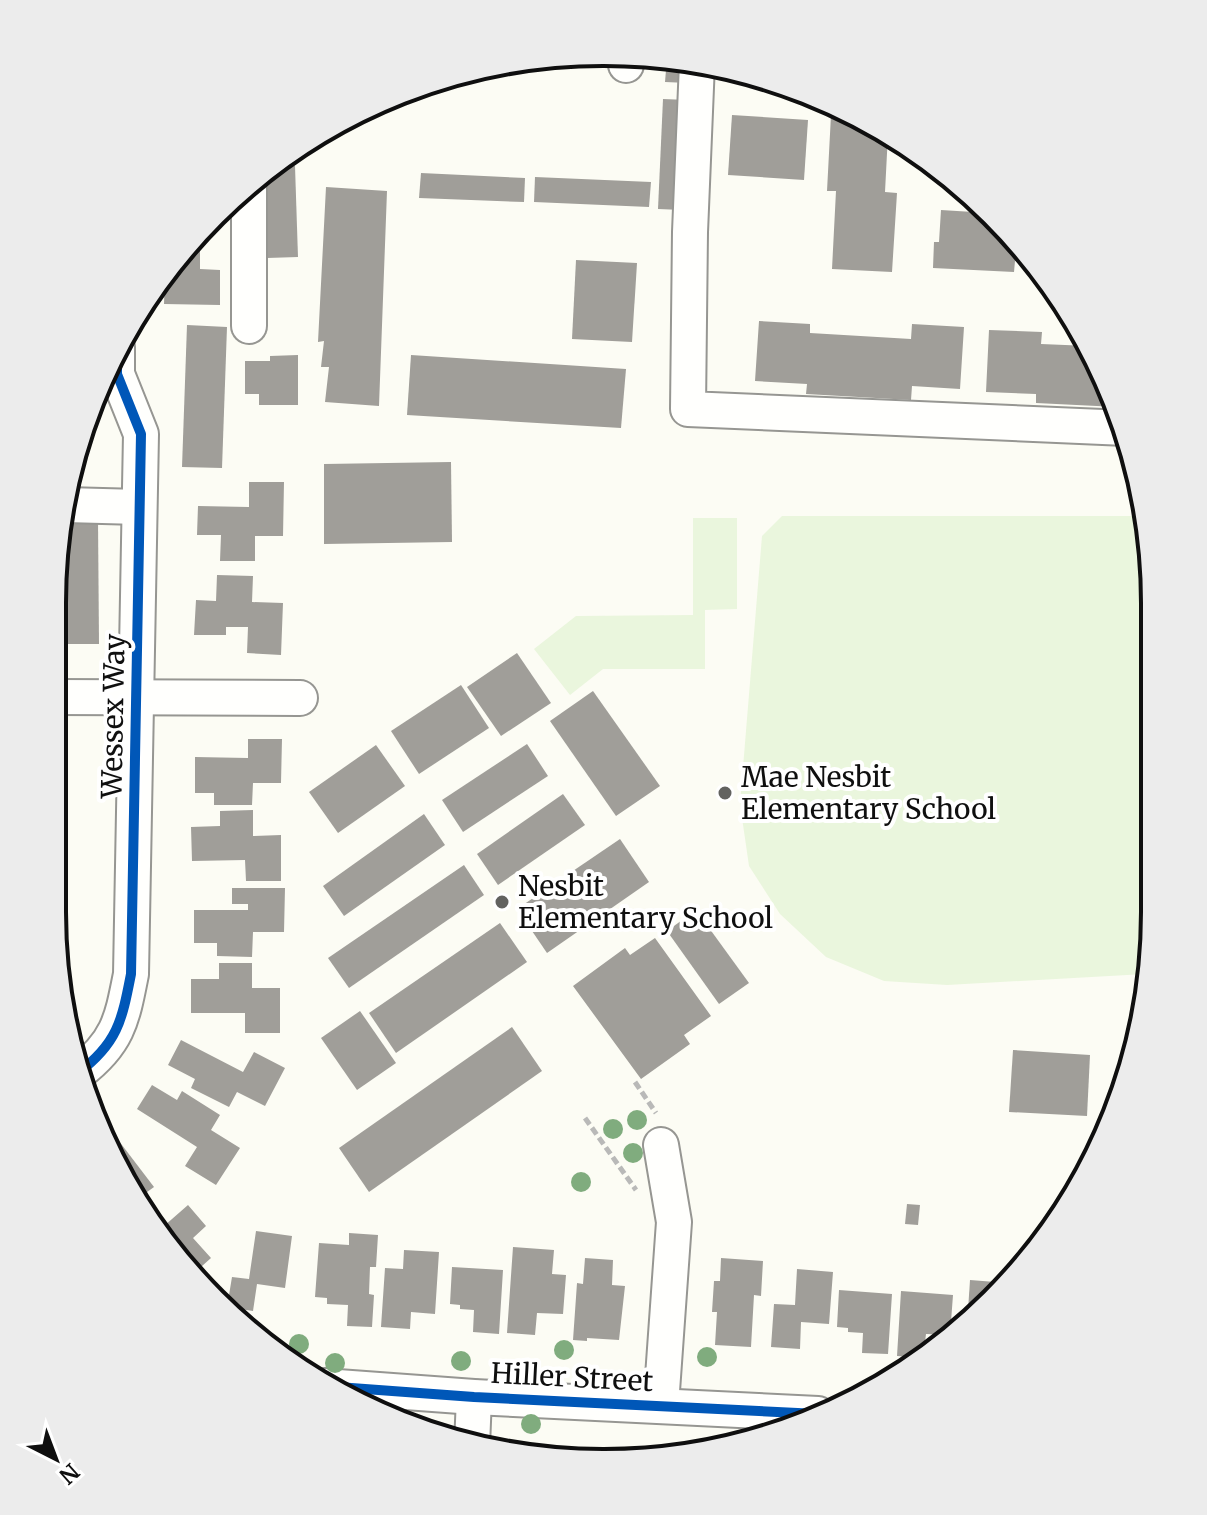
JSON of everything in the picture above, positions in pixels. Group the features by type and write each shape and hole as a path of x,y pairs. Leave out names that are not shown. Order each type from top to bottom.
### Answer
{"street":[{"path":"697,74 690,232 688,409 1111,427"},
{"path":"249,199 249,326"},
{"name":"Wessex Way","path":"88,1064 107,1047 122,1020 131,974 141,434 117,375"},
{"path":"75,505 139,507"},
{"path":"66,697 300,698"},
{"path":"658,1129 674,1222 661,1405"},
{"name":"Hiller Street","path":"356,1388 661,1405 788,1416"},
{"path":"473,1433 474,1397"}],"path":[{"path":"635,1082 658,1129"},
{"path":"585,1118 641,1197"}],"green space":[{"path":"782,516 1134,516 1141,604 1141,912 1137,974 947,985 884,981 826,957 780,914 749,866 740,804 762,536"},
{"path":"693,518 737,518 737,609 705,610 705,669 603,669 570,695 534,649 576,616 693,615"}],"building":[{"path":"666,70 688,73 688,83 665,82"},
{"path":"663,99 688,100 682,210 658,209"},
{"path":"732,115 808,120 804,180 728,175"},
{"path":"831,117 887,148 885,192 897,193 892,272 832,269 836,191 827,191"},
{"path":"295,166 298,257 267,258 265,186"},
{"path":"421,173 525,178 524,202 419,198"},
{"path":"535,177 651,182 649,207 534,202"},
{"path":"326,187 387,191 379,406 325,402 329,367 321,367 324,341 318,342"},
{"path":"941,210 972,212 1018,261 1015,261 1014,272 933,268 934,242 939,242"},
{"path":"200,248 200,269 220,270 220,305 164,304 164,294"},
{"path":"576,260 637,263 632,342 572,339"},
{"path":"759,321 810,324 810,333 911,339 912,324 964,327 960,389 912,386 911,400 806,394 807,384 755,381"},
{"path":"187,325 227,327 222,468 182,467"},
{"path":"989,330 1042,332 1041,344 1075,345 1103,406 1036,403 1036,394 986,392"},
{"path":"298,355 298,405 259,405 259,394 245,394 245,361 270,361 270,356"},
{"path":"411,355 626,369 621,428 407,415"},
{"path":"451,462 452,542 324,544 324,464"},
{"path":"249,482 284,482 283,536 255,536 255,561 220,561 221,535 197,535 198,506 249,507"},
{"path":"98,520 99,644 66,644 67,568 73,521"},
{"path":"217,575 253,576 252,602 283,603 281,655 247,653 248,627 226,627 226,635 194,635 196,600 216,601"},
{"path":"517,653 551,703 501,736 467,687"},
{"path":"461,685 489,728 419,774 391,731"},
{"path":"593,691 660,786 616,816 550,721"},
{"path":"248,739 282,739 281,783 253,783 252,805 214,805 214,793 195,793 195,757 248,758"},
{"path":"527,744 548,776 463,832 442,800"},
{"path":"376,745 405,786 338,833 309,792"},
{"path":"563,794 585,825 498,885 477,854"},
{"path":"253,810 253,836 281,835 281,881 246,881 245,860 192,861 191,827 220,826 220,811"},
{"path":"424,814 445,845 344,916 323,886"},
{"path":"620,839 649,882 547,953 517,909"},
{"path":"464,865 484,895 349,988 328,958"},
{"path":"232,888 285,888 284,932 253,932 252,957 217,956 217,943 194,943 194,910 248,910 248,904 232,904"},
{"path":"696,910 749,983 719,1004 667,931"},
{"path":"500,923 527,962 396,1053 369,1013"},
{"path":"655,938 711,1016 684,1035 690,1044 641,1079 573,986 625,948 630,955"},
{"path":"219,963 252,963 252,988 280,988 280,1033 245,1033 245,1013 191,1013 191,979 219,979"},
{"path":"360,1011 396,1063 357,1090 321,1038"},
{"path":"512,1027 542,1071 369,1192 339,1148"},
{"path":"181,1040 243,1072 254,1052 285,1068 265,1106 237,1092 229,1107 191,1088 195,1079 168,1065"},
{"path":"1013,1050 1090,1055 1087,1116 1009,1112"},
{"path":"152,1085 177,1100 182,1091 220,1115 211,1130 240,1148 216,1185 185,1166 197,1147 137,1109"},
{"path":"116,1137 154,1187 146,1193"},
{"path":"907,1204 920,1205 918,1225 905,1224"},
{"path":"188,1205 206,1226 193,1238 211,1258 200,1267 167,1224"},
{"path":"256,1231 292,1236 285,1288 257,1284 253,1311 242,1309 229,1297 232,1277 249,1279"},
{"path":"349,1233 378,1235 376,1267 370,1267 369,1294 374,1295 372,1327 347,1326 348,1305 327,1304 327,1298 315,1297 319,1243 349,1245"},
{"path":"513,1247 554,1250 552,1274 566,1275 563,1314 537,1313 535,1335 507,1333"},
{"path":"404,1250 439,1252 435,1314 411,1312 410,1329 381,1327 385,1268 403,1269"},
{"path":"585,1258 613,1260 612,1285 625,1286 619,1340 573,1340 577,1283 583,1284"},
{"path":"721,1258 763,1261 761,1296 754,1295 751,1347 715,1345 717,1312 712,1312 714,1281 720,1281"},
{"path":"452,1267 503,1270 499,1334 473,1332 474,1310 460,1309 460,1305 450,1304"},
{"path":"797,1269 833,1272 829,1324 801,1322 800,1349 771,1347 774,1304 795,1305"},
{"path":"970,1280 993,1282 984,1292 968,1307"},
{"path":"839,1290 892,1294 888,1354 862,1353 863,1333 837,1327"},
{"path":"901,1291 953,1295 951,1322 935,1334 926,1334 925,1342 904,1357 897,1356"}],"cycle path":[{"path":"88,1064 116,1030 131,974 141,434 117,375"},
{"path":"356,1388 796,1413"}],"place":[{"name":"Mae Nesbit Elementary School","path":"725,793"},
{"name":"Nesbit Elementary School","path":"502,902"}]}
